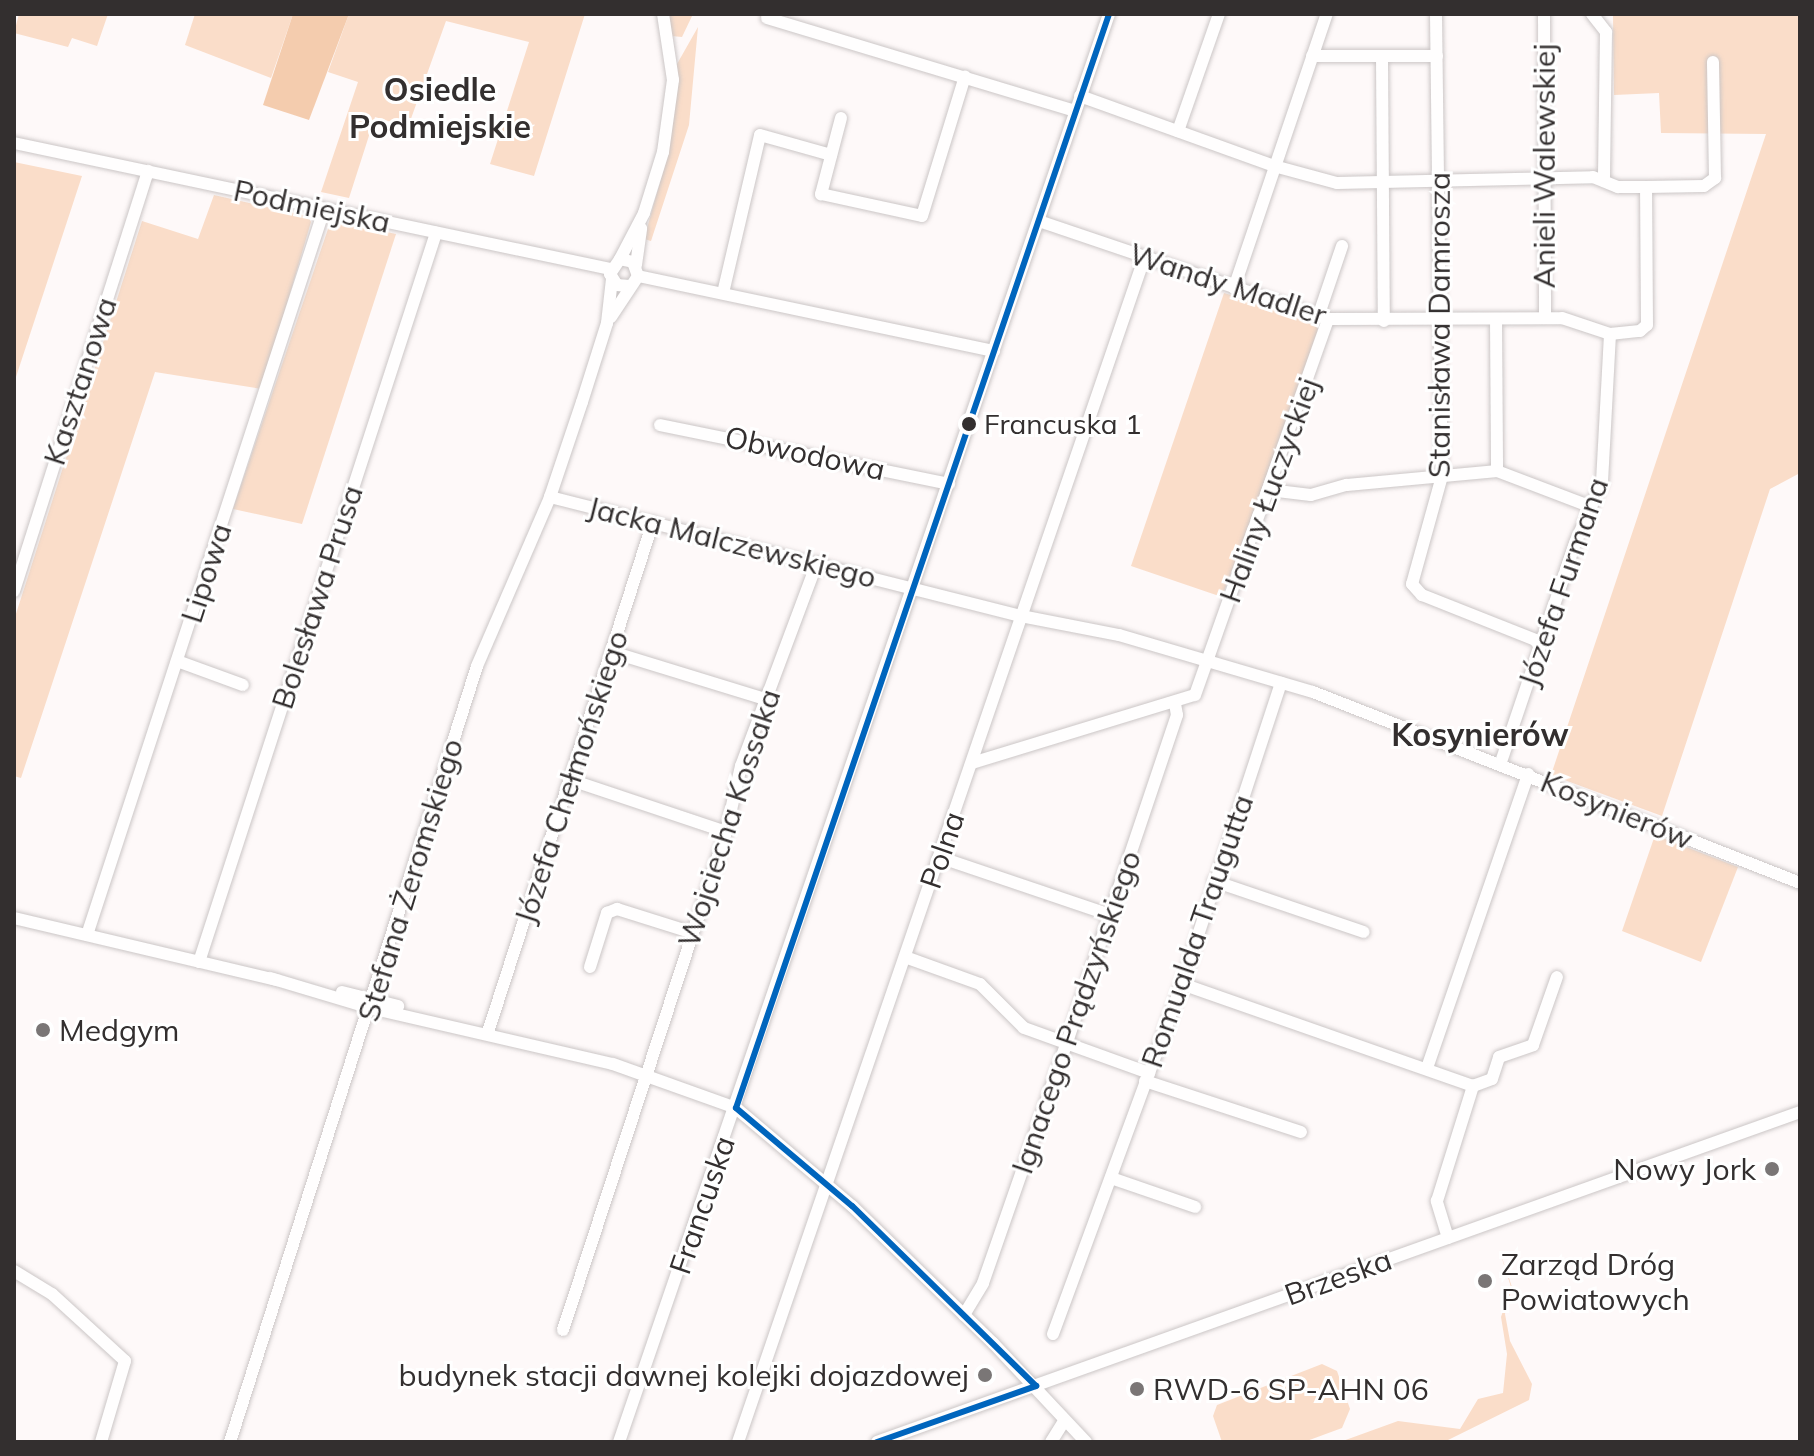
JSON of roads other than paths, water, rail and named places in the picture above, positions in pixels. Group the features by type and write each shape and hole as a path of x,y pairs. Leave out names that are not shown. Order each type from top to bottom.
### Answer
{"street":[{"name":"Stefana Żeromskiego","path":"230,1442 477,666 550,497 607,323 634,276 644,213 671,103 672,62 663,14"},
{"name":"Francuska","path":"619,1442 1109,14"},
{"path":"1178,131 1219,14"},
{"path":"1234,288 1327,14"},
{"name":"Stanisława Damrosza","path":"1436,14 1442,476 1414,572 1416,590 1541,642"},
{"name":"Anieli Walewskiej","path":"1544,14 1545,318"},
{"path":"1592,14 1603,22 1604,181"},
{"path":"767,18 793,20 1075,111"},
{"path":"1312,56 1437,56"},
{"path":"1382,58 1384,321"},
{"path":"1080,96 1274,166 1337,183 1545,177 1604,181 1618,187 1646,187 1714,182 1713,62"},
{"path":"841,118 821,194 922,216 965,76"},
{"path":"723,293 760,135 831,155"},
{"name":"Podmiejska","path":"14,143 436,233 611,274 634,276"},
{"name":"Kasztanowa","path":"14,591 148,171"},
{"path":"1610,334 1640,331 1647,325 1646,187"},
{"name":"Lipowa","path":"87,935 324,210"},
{"name":"Stefana Żeromskiego","path":"607,323 611,274 644,213"},
{"name":"Wandy Madler","path":"1039,221 1323,318 1384,321 1545,318 1589,323 1610,334"},
{"name":"Bolesława Prusa","path":"199,962 436,233"},
{"name":"Haliny Łuczyckiej","path":"1207,660 1269,490 1323,318 1342,246"},
{"path":"620,259 634,276 994,351"},
{"name":"Polna","path":"738,1442 1144,259"},
{"path":"1496,319 1497,471"},
{"name":"Józefa Furmana","path":"1501,762 1589,506 1604,473 1610,334"},
{"name":"Obwodowa","path":"660,425 949,484"},
{"path":"1269,490 1311,495 1347,485 1497,471 1589,506"},
{"name":"Jacka Malczewskiego","path":"550,497 913,587"},
{"name":"Józefa Chełmońskiego","path":"488,1032 653,522"},
{"name":"Wojciecha Kossaka","path":"563,1330 726,832 765,699 817,563"},
{"name":"Kosynierów","path":"913,587 1021,616 1106,632 1281,683 1501,762 1800,883"},
{"path":"612,652 765,699"},
{"path":"972,763 1175,704 1195,695 1207,660"},
{"path":"177,661 243,685"},
{"name":"Romualda Traugutta","path":"1053,1334 1182,984 1281,683"},
{"name":"Ignacego Prądzyńskiego","path":"964,1315 983,1283 1067,1042 1177,715 1175,704"},
{"path":"1427,1068 1528,774"},
{"path":"571,780 726,832"},
{"path":"939,857 1110,915"},
{"path":"1214,881 1364,932"},
{"path":"590,967 607,913 617,909 693,933"},
{"path":"14,918 488,1032 646,1075 736,1108 827,1184 1036,1386 1064,1421 1086,1442"},
{"path":"905,957 980,984 1024,1028 1067,1042 1147,1077 1301,1132"},
{"path":"1182,984 1473,1086 1492,1079 1499,1057 1533,1045 1557,977"},
{"path":"1448,1238 1438,1195 1473,1086"},
{"name":"Brzeska","path":"877,1442 1800,1112"},
{"path":"1111,1178 1195,1207"},
{"path":"14,1271 39,1283 125,1361 101,1442"},
{"path":"1051,1442 1064,1421"}],"place":[{"name":"Francuska 1","path":"969,424"},
{"name":"Medgym","path":"43,1030"},
{"name":"Nowy Jork","path":"1772,1169"},
{"name":"Zarząd Dróg Powiatowych","path":"1485,1281"},
{"name":"budynek stacji dawnej kolejki dojazdowej","path":"985,1375"},
{"name":"RWD-6 SP-AHN 06","path":"1137,1389"}],"district":[{"name":"Osiedle Podmiejskie","path":"440,108"},
{"name":"Kosynierów","path":"1480,734"}]}
